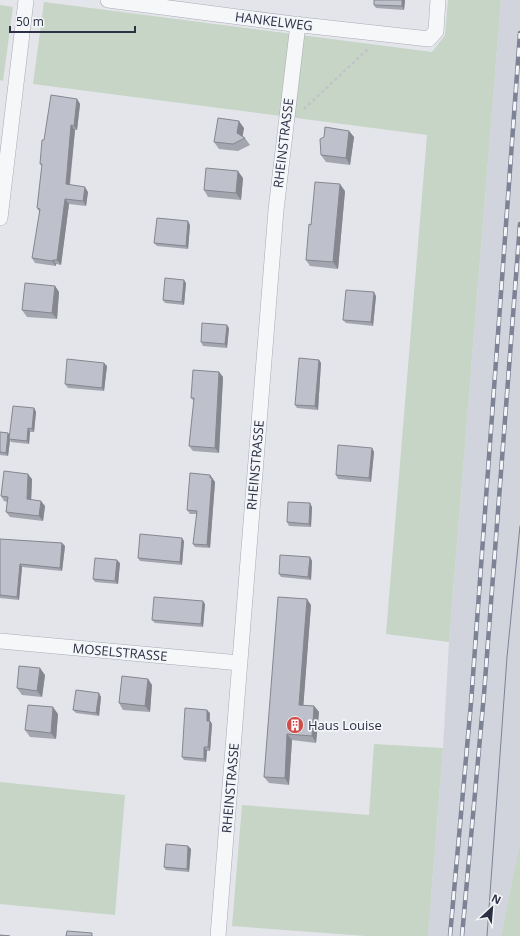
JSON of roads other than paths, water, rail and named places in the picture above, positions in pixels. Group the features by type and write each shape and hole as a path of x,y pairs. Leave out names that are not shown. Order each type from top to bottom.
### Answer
{"street":[{"path":"0,218 26,0"},
{"name":"HANKELWEG","path":"108,0 429,39 436,31 438,0"},
{"name":"RHEINSTRASSE","path":"218,936 276,210 298,24"},
{"name":"MOSELSTRASSE","path":"0,640 240,663"}],"tram line":[{"path":"487,936 507,657 520,526"}],"railway":[{"path":"450,936 471,703 520,33"},
{"path":"462,936 484,694 520,224"}],"place":[{"name":"Haus Louise","path":"295,725"}]}
